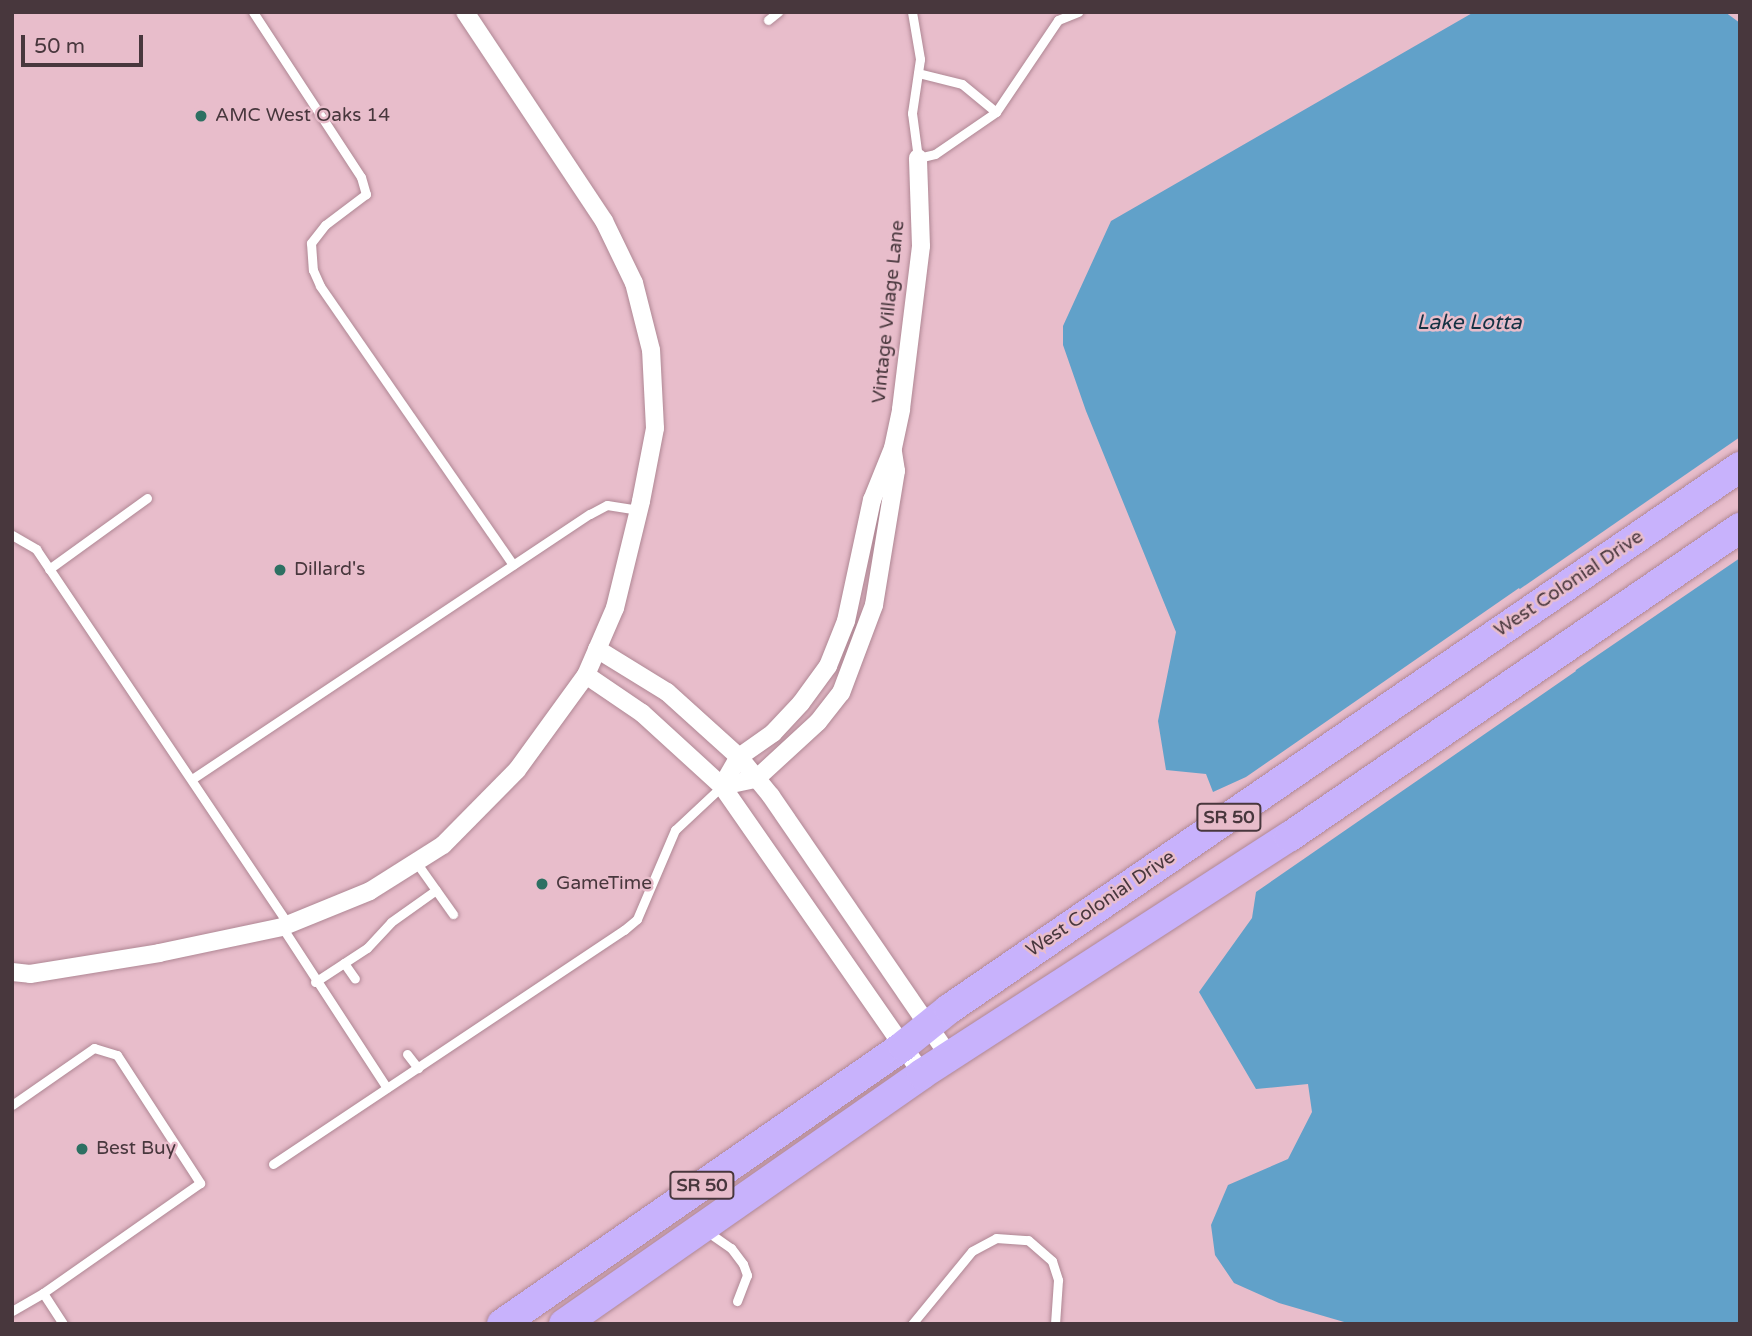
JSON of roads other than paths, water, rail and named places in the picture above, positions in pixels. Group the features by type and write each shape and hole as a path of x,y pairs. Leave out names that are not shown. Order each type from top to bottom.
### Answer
{"highway":[{"name":"West Colonial Drive","path":"502,1324 903,1046 928,1025 1740,467"},
{"name":"SR 50","path":"564,1324 922,1074 1289,837 1740,528"}],"street":[{"path":"12,972 159,953 285,926 370,891 443,845 517,770 586,675 615,608 639,510 655,428 651,350 634,283 565,159 465,12"},
{"name":"Vintage Village Lane","path":"722,786 739,757 773,733 828,666 846,621 872,500 892,448 921,246 918,158"},
{"name":"Vintage Village Lane","path":"756,779 818,722 841,693 858,656 874,605 891,512 897,471 892,448"},
{"path":"597,649 667,692 739,757 949,1056"},
{"path":"586,675 642,713 722,786 922,1074"},
{"path":"722,786 756,779"}],"lane":[{"path":"253,12 361,177 366,194 325,225 311,243 313,270 320,286 513,565"},
{"path":"768,20 778,12"},
{"name":"Vintage Village Lane","path":"912,12 918,73 912,113 918,158"},
{"path":"918,158 935,154 996,112 1056,16 1078,12"},
{"path":"918,73 962,84 996,112"},
{"path":"49,569 147,499"},
{"path":"192,779 607,505 639,510"},
{"path":"12,535 36,549 192,779 285,926 315,982 387,1088"},
{"path":"273,1164 637,919 675,830 722,786"},
{"path":"416,862 453,914"},
{"path":"315,982 344,964 436,890"},
{"path":"344,964 355,979"},
{"path":"12,1105 94,1048 117,1055 200,1183 43,1293 12,1311"},
{"path":"407,1054 418,1068"},
{"path":"701,1227 731,1248 743,1264 747,1275 737,1301"},
{"path":"912,1324 972,1251 996,1238 1028,1240 1052,1261 1058,1280 1055,1324"},
{"path":"43,1293 63,1324"}],"water":[{"name":"Lake Lotta","path":"1474,12 1725,12 1740,23 1740,1324 1351,1324 1279,1303 1234,1283 1215,1255 1211,1225 1228,1185 1288,1159 1312,1112 1308,1084 1256,1089 1199,992 1252,918 1256,892 1576,671 1519,588 1246,777 1213,792 1206,774 1166,770 1158,721 1176,632 1086,411 1063,345 1063,326 1111,221"}],"place":[{"name":"AMC West Oaks 14","path":"201,116"},
{"name":"Dillard's","path":"280,570"},
{"name":"GameTime","path":"542,884"},
{"name":"Best Buy","path":"82,1149"}]}
